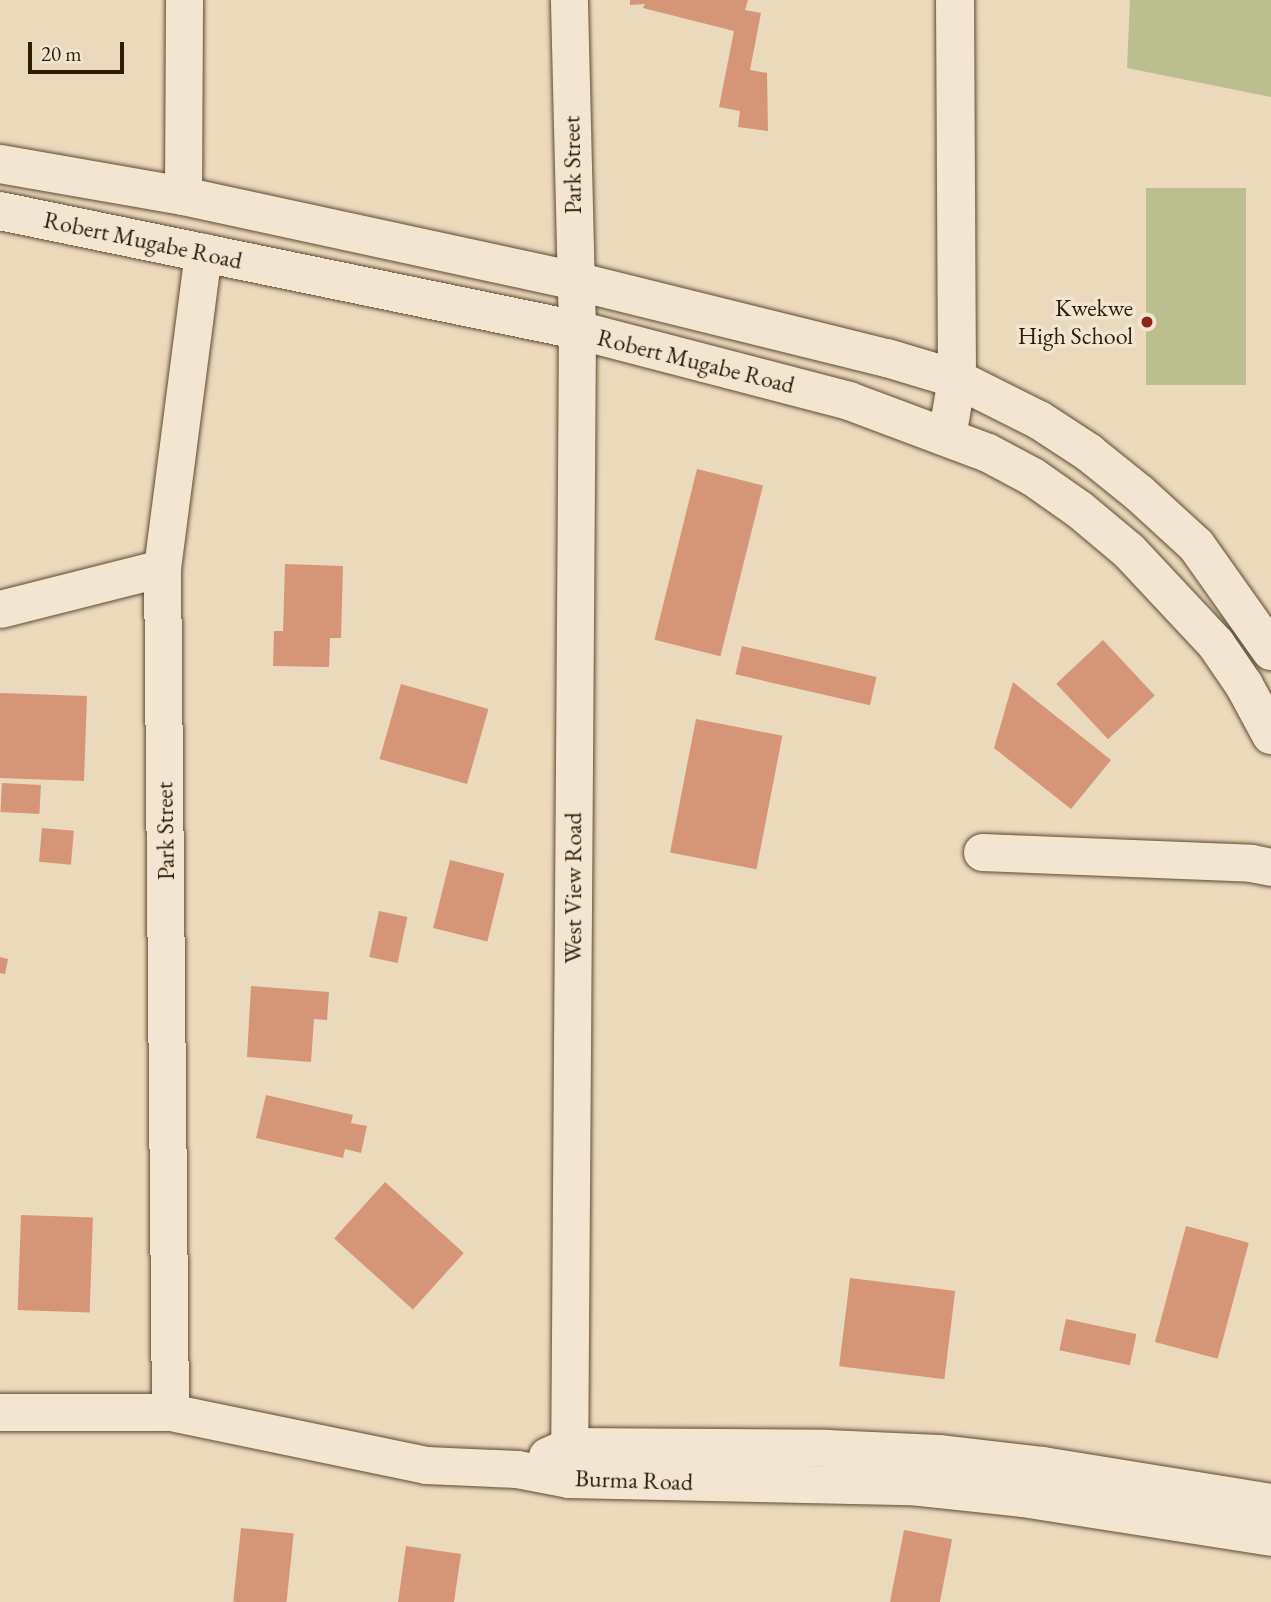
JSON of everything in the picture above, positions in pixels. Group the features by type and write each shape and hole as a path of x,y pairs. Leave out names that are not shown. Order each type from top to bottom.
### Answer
{"main road":[{"path":"947,437 957,379 955,0"},
{"name":"Robert Mugabe Road","path":"0,164 183,196 575,281 887,358 957,379 1038,420 1088,452 1139,493 1196,545 1271,651"},
{"name":"Robert Mugabe Road","path":"0,211 577,330 849,401 947,437 1033,477 1080,510 1129,551 1216,644 1244,685 1271,735"}],"street":[{"path":"183,196 184,0"},
{"name":"Park Street","path":"569,0 577,330"},
{"name":"Park Street","path":"170,1412 162,568 203,252"},
{"name":"West View Road","path":"569,1462 577,330"},
{"path":"0,609 162,568"},
{"path":"982,852 1264,861"},
{"path":"0,1412 170,1412 426,1465 517,1469 569,1462 827,1448 938,1453 1042,1465 1271,1502"},
{"name":"Burma Road","path":"569,1462 911,1486 1065,1504 1271,1537"}],"green space":[{"path":"1130,0 1271,0 1271,97 1127,68"},
{"path":"1146,188 1246,188 1246,385 1146,385"}],"building":[{"path":"630,0 748,0 745,10 761,13 750,70 767,73 768,131 738,127 740,111 719,107 734,31 643,8 645,4 630,5"},
{"path":"697,469 763,485 720,656 654,640"},
{"path":"285,564 343,566 341,638 330,638 329,667 273,666 274,631 283,631"},
{"path":"1103,640 1155,696 1108,739 1056,684"},
{"path":"742,646 876,677 870,705 735,674"},
{"path":"1013,682 1111,760 1071,809 994,748"},
{"path":"401,684 488,709 467,784 380,759"},
{"path":"0,693 87,696 84,781 0,778"},
{"path":"696,719 782,736 756,869 670,853"},
{"path":"2,783 41,785 39,814 0,812"},
{"path":"42,828 74,831 71,865 39,862"},
{"path":"450,860 504,874 487,941 433,928"},
{"path":"379,911 407,917 398,963 369,957"},
{"path":"0,957 8,959 5,974 0,973"},
{"path":"251,986 329,992 327,1020 314,1019 311,1062 247,1057"},
{"path":"266,1095 353,1115 351,1123 367,1126 361,1153 345,1149 343,1158 256,1138"},
{"path":"385,1182 464,1253 413,1309 334,1238"},
{"path":"21,1215 93,1218 90,1312 18,1310"},
{"path":"1186,1226 1249,1243 1218,1359 1155,1342"},
{"path":"850,1278 955,1291 944,1379 839,1366"},
{"path":"1066,1319 1136,1334 1130,1365 1059,1350"},
{"path":"241,1528 294,1534 287,1602 233,1602"},
{"path":"904,1530 952,1539 940,1602 890,1602"},
{"path":"406,1546 461,1554 454,1602 398,1602"}],"place":[{"name":"Kwekwe High School","path":"1147,322"}]}
